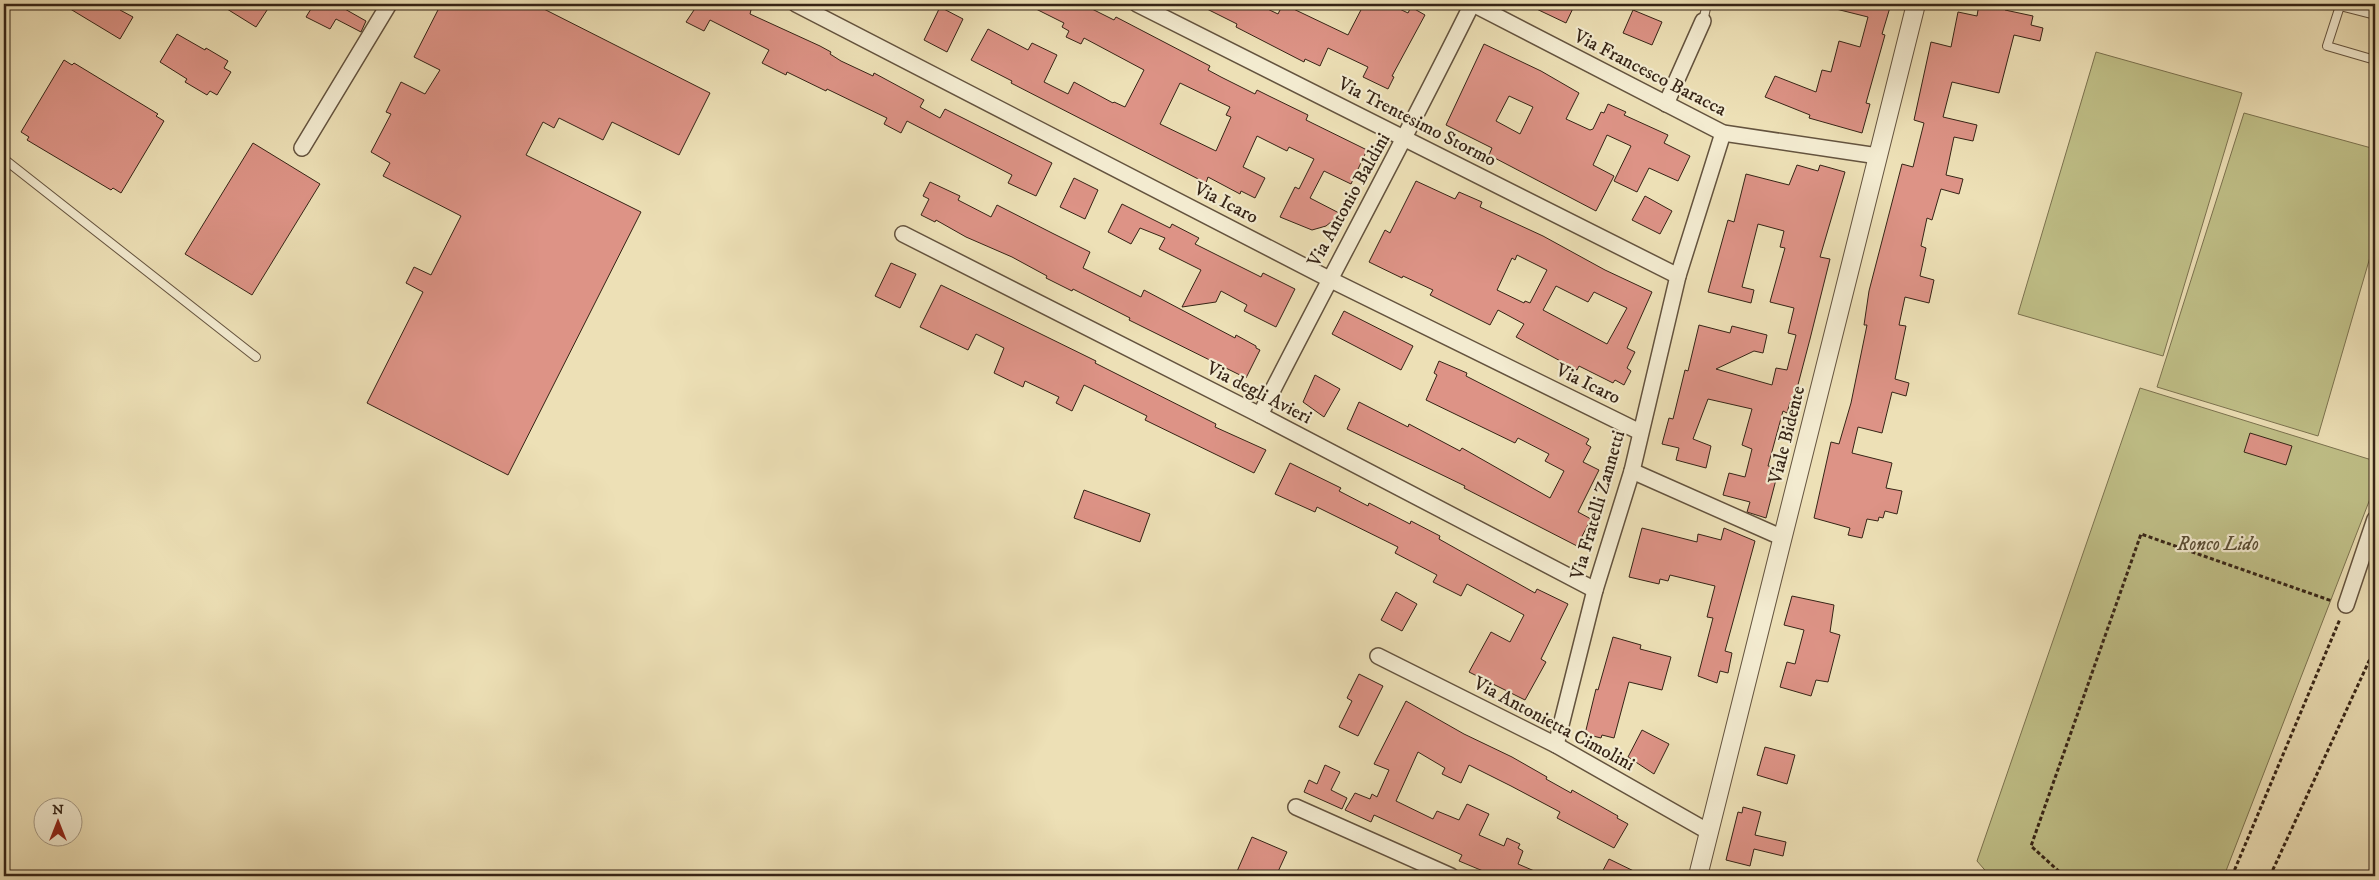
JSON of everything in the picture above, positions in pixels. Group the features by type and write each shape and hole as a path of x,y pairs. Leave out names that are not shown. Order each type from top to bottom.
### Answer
{"street":[{"path":"302,148 389,4"},
{"name":"Via Icaro","path":"796,4 1329,279 1640,432"},
{"name":"Via Trentesimo Stormo","path":"1137,4 1678,276"},
{"name":"Via Antonio Baldini","path":"1260,415 1329,279 1406,138 1472,4"},
{"name":"Via Francesco Baracca","path":"1472,4 1723,133 1878,156"},
{"name":"Viale Bidente","path":"1698,876 1916,4"},
{"path":"1666,104 1703,21"},
{"name":"Via Fratelli Zannetti","path":"1556,745 1595,590 1632,471 1678,276 1723,133"},
{"name":"Via degli Avieri","path":"904,234 1260,415 1595,590"},
{"path":"1632,471 1783,538"},
{"path":"2346,606 2375,519"},
{"name":"Via Antonietta Cimolini","path":"1378,656 1556,745 1709,832"},
{"path":"1296,807 1450,876"}],"lane":[{"path":"1703,21 1707,4"},
{"path":"2375,15 2340,6 2327,46 2375,60"},
{"path":"4,159 256,357"}],"path":[{"path":"2064,876 2031,846 2141,534 2346,606 2232,876"},
{"path":"2270,876 2375,648"}],"green space":[{"path":"2096,52 2242,93 2163,356 2018,314"},
{"path":"2244,113 2375,149 2375,240 2318,436 2157,387"},
{"name":"Ronco Lido","path":"2140,388 2375,461 2375,486 2224,876 1990,876 1977,861"}],"building":[{"path":"62,4 124,4 120,10 133,17 120,39"},
{"path":"219,4 271,4 256,27"},
{"path":"314,4 336,4 366,21 361,32 336,19 330,29 306,17"},
{"path":"441,4 534,4 710,93 679,155 612,122 603,140 559,118 554,128 543,122 526,155 641,212 508,475 367,403 423,292 406,283 414,267 431,275 461,216 383,176 390,163 371,152 391,114 386,112 401,82 425,94 440,70 414,57"},
{"path":"698,4 739,4 751,10 750,14 820,46 831,52 830,54 841,61 873,76 874,73 924,100 920,107 940,118 945,109 1052,163 1036,196 1008,183 1012,175 907,121 901,133 884,124 887,118 827,89 826,91 787,72 786,75 762,63 769,50 710,20 704,31 686,22"},
{"path":"1026,4 1082,4 1114,20 1116,17 1210,66 1208,70 1221,77 1255,94 1257,90 1308,115 1306,120 1367,150 1351,184 1324,171 1310,198 1341,214 1326,226 1312,230 1280,217 1295,187 1299,189 1314,159 1289,147 1287,151 1257,136 1243,167 1265,178 1255,198 1241,191 1240,194 1208,177 1206,183 1011,83 1012,81 971,60 988,29 1028,50 1032,43 1057,55 1044,82 1068,94 1074,82 1113,103 1125,107 1144,70 1084,38 1081,44 1066,37 1069,31 1062,27 1064,23","holes":["1180,83 1230,107 1226,115 1231,117 1216,151 1160,124"]},
{"path":"1197,4 1257,4 1278,14 1283,4 1348,35 1364,4 1389,4 1408,13 1411,7 1425,15 1392,76 1394,77 1388,89 1363,77 1368,67 1328,48 1320,66 1305,59 1304,62 1236,27 1237,24"},
{"path":"1526,4 1575,4 1566,23"},
{"path":"1837,4 1891,4 1882,34 1885,35 1866,103 1870,104 1862,133 1809,118 1810,115 1765,97 1775,76 1816,92 1822,70 1831,72 1839,41 1860,47 1868,17 1836,9"},
{"path":"1979,4 2006,4 2005,10 2033,16 2031,25 2043,28 2040,41 2014,35 1999,93 1952,82 1943,117 1977,125 1973,141 1954,137 1946,175 1963,179 1959,194 1941,189 1932,220 1927,218 1921,246 1926,248 1920,276 1934,280 1929,303 1905,297 1899,325 1906,326 1895,379 1909,383 1906,396 1892,392 1882,433 1858,427 1852,453 1892,463 1886,488 1902,491 1897,514 1885,511 1883,518 1879,517 1878,521 1867,519 1862,538 1848,535 1850,528 1814,518 1831,442 1839,444 1851,403 1867,325 1864,325 1869,291 1902,164 1913,167 1924,123 1914,120 1931,42 1951,47 1958,12 1977,16"},
{"path":"940,7 963,19 947,52 924,40"},
{"path":"1633,10 1662,22 1652,45 1623,33"},
{"path":"177,34 228,61 224,68 231,72 217,95 210,91 207,95 185,82 187,79 160,62"},
{"path":"1484,44 1541,71 1579,93 1566,119 1590,130 1593,129 1601,112 1604,113 1608,104 1626,112 1624,115 1668,135 1664,143 1690,156 1678,181 1649,168 1637,192 1614,181 1631,146 1607,135 1593,165 1614,176 1596,211 1489,155 1492,148 1446,125","holes":["1509,96 1533,107 1520,134 1496,121"]},
{"path":"64,60 72,65 74,63 158,114 156,116 164,121 121,193 113,188 111,190 27,140 29,137 21,132"},
{"path":"253,143 320,184 252,295 185,254"},
{"path":"1797,165 1818,171 1820,165 1845,172 1820,257 1830,259 1810,339 1793,403 1790,402 1787,413 1783,411 1768,466 1779,468 1766,518 1747,512 1750,502 1723,495 1729,473 1745,477 1752,449 1742,445 1752,409 1708,399 1693,439 1711,446 1706,468 1676,460 1679,448 1662,444 1669,418 1673,419 1685,370 1688,371 1699,325 1730,333 1732,326 1767,335 1763,353 1754,351 1716,369 1772,385 1776,368 1787,370 1796,335 1788,333 1794,308 1770,302 1785,248 1780,247 1784,231 1758,224 1742,287 1754,290 1751,303 1708,292 1728,220 1734,222 1746,174 1789,185"},
{"path":"1074,178 1098,190 1085,219 1060,207"},
{"path":"1416,181 1455,199 1459,192 1482,202 1480,207 1543,236 1605,270 1652,292 1627,348 1635,352 1627,368 1631,371 1624,385 1615,380 1613,383 1579,366 1577,370 1516,337 1524,324 1498,310 1490,325 1430,295 1433,290 1369,262 1385,230 1390,233","holes":["1517,255 1547,270 1530,303 1525,301 1524,303 1497,290 1512,258 1515,260","1556,286 1588,302 1594,292 1627,308 1607,344 1543,310"]},
{"path":"930,182 960,196 958,200 991,217 997,205 1090,252 1083,268 1141,297 1144,290 1235,338 1236,335 1256,346 1260,350 1246,378 1129,320 1130,318 1073,289 1072,291 1046,278 1047,276 1012,257 966,237 936,220 935,222 921,215 929,199 923,196"},
{"path":"1645,196 1672,211 1660,234 1632,220"},
{"path":"1122,204 1170,228 1172,224 1199,238 1195,244 1261,277 1263,273 1295,289 1276,327 1244,311 1247,305 1221,291 1216,302 1182,307 1201,270 1159,249 1165,238 1140,228 1131,244 1108,232"},
{"path":"891,263 916,274 900,308 875,296"},
{"path":"941,285 1096,361 1095,363 1216,424 1215,427 1266,450 1254,473 1145,420 1147,416 1084,385 1072,411 1056,403 1059,397 1025,381 1023,387 994,373 1004,348 976,334 968,350 920,327"},
{"path":"1344,311 1413,346 1401,370 1332,334"},
{"path":"1439,361 1467,373 1466,376 1589,439 1586,444 1591,447 1583,462 1599,470 1578,512 1591,519 1577,546 1464,488 1465,486 1347,429 1359,402 1408,427 1409,424 1460,451 1462,448 1550,498 1564,471 1545,461 1549,454 1518,438 1515,443 1426,400 1437,375 1434,373"},
{"path":"1315,375 1340,389 1324,417 1303,402"},
{"path":"2250,433 2292,446 2286,465 2244,452"},
{"path":"1290,463 1341,488 1339,491 1368,506 1369,503 1410,524 1411,521 1440,536 1439,539 1535,593 1537,589 1568,604 1541,659 1546,662 1525,700 1469,672 1491,632 1510,642 1524,615 1467,584 1461,596 1433,582 1437,575 1395,553 1398,547 1317,507 1315,512 1275,494"},
{"path":"1084,490 1150,514 1140,542 1074,518"},
{"path":"1642,528 1697,542 1698,534 1721,540 1724,528 1755,541 1725,651 1732,653 1728,673 1720,671 1717,683 1698,676 1713,618 1707,617 1715,586 1670,575 1668,581 1660,579 1659,584 1629,577"},
{"path":"1396,592 1417,604 1402,631 1381,620"},
{"path":"1792,596 1834,605 1830,632 1840,635 1828,682 1816,680 1811,696 1780,687 1787,662 1795,664 1804,630 1784,625"},
{"path":"1613,637 1641,645 1640,649 1671,657 1662,690 1629,682 1614,738 1602,735 1601,738 1585,734 1596,689 1598,690"},
{"path":"1359,674 1383,686 1358,736 1339,727 1352,701 1347,698"},
{"path":"1406,701 1464,734 1512,757 1571,793 1572,790 1618,816 1617,818 1628,824 1614,848 1557,818 1560,812 1469,765 1461,783 1442,774 1445,768 1418,752 1396,801 1433,819 1437,811 1459,820 1467,804 1489,814 1479,835 1504,846 1507,838 1520,844 1518,848 1523,851 1518,864 1546,876 1495,876 1459,861 1462,855 1374,815 1371,822 1345,810 1355,793 1370,799 1372,794 1377,797 1389,770 1374,764"},
{"path":"1642,730 1669,744 1654,774 1628,757"},
{"path":"1765,747 1795,755 1787,784 1757,775"},
{"path":"1325,765 1340,772 1331,790 1347,798 1342,809 1304,792 1309,780 1317,784"},
{"path":"1743,807 1761,812 1755,835 1786,842 1783,856 1754,849 1750,866 1726,860 1738,812 1742,813"},
{"path":"1252,837 1287,852 1276,876 1235,876"},
{"path":"1609,859 1644,876 1600,876"}]}
